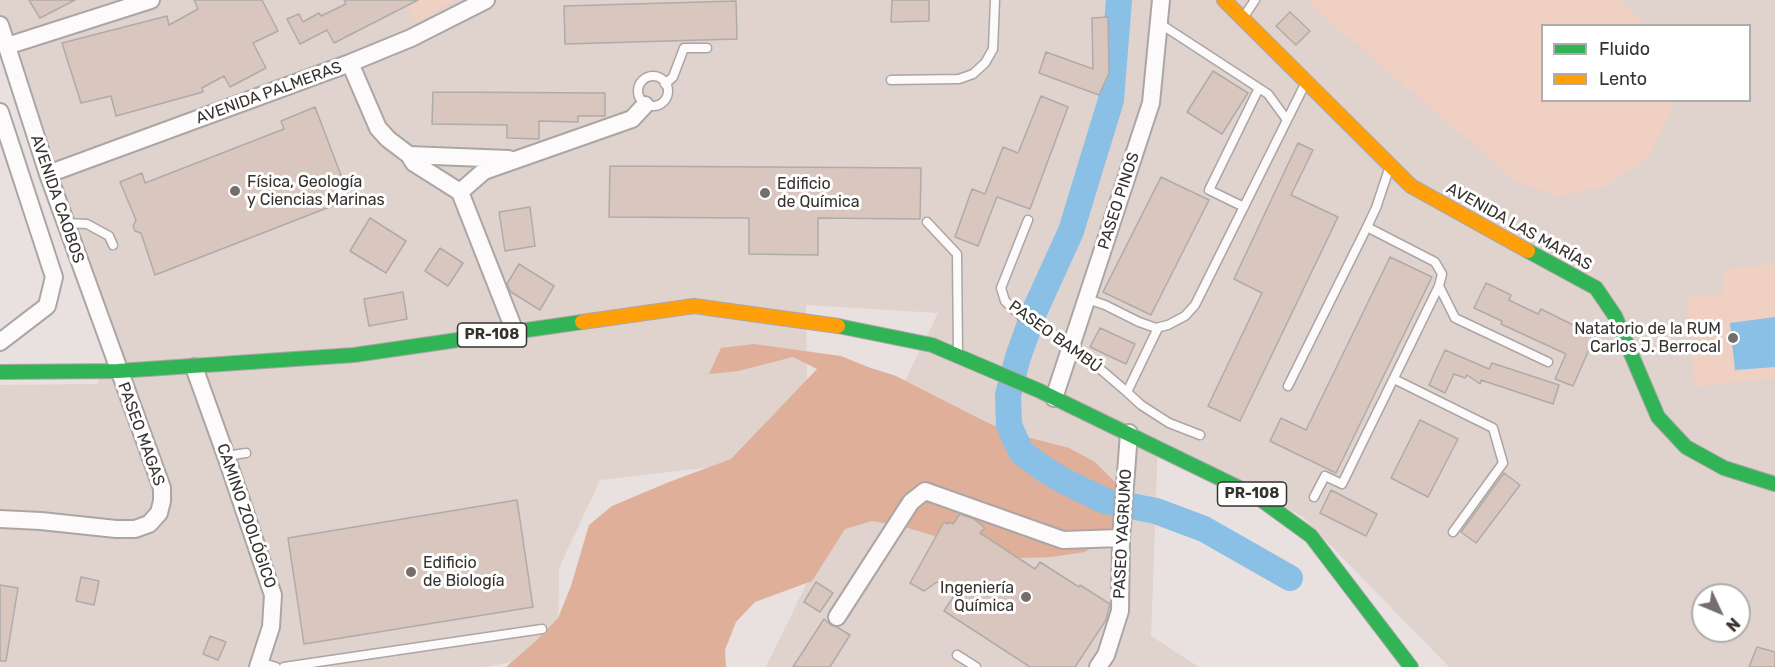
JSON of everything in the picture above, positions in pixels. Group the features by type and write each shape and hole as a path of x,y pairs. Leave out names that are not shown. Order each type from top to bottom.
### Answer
{"main road":[{"name":"AVENIDA LAS MARÍAS","path":"1224,0 1411,186 1596,288 1616,316 1658,417 1686,447 1724,468 1775,484"},
{"name":"PR-108","path":"0,372 118,371 354,355 694,306 824,323 932,345 1047,394 1256,496 1311,536 1411,667"}],"street":[{"path":"7,46 151,0"},
{"name":"AVENIDA PALMERAS","path":"48,174 350,63 411,38 486,0"},
{"name":"PASEO PINOS","path":"1047,394 1071,344 1151,103 1161,0"},
{"name":"AVENIDA CAOBOS","path":"0,26 48,174 118,371"},
{"path":"350,63 378,128 388,140 409,155 414,163 460,192 515,332"},
{"path":"460,192 484,171 632,119 645,105"},
{"path":"0,112 54,277 47,306 0,342"},
{"path":"409,155 516,159"},
{"name":"CAMINO ZOOLÓGICO","path":"194,367 273,595 265,665"},
{"name":"PASEO MAGAS","path":"0,519 135,529 149,524 159,513 162,488 118,371"},
{"name":"PASEO YAGRUMO","path":"1098,667 1106,655 1120,611 1121,538 1129,433"},
{"path":"837,617 911,502 925,491 1063,540 1121,538"}],"lane":[{"path":"891,80 959,80 973,74 985,63 993,49 994,0"},
{"path":"1243,18 1255,0"},
{"path":"1158,23 1268,94 1287,120"},
{"path":"665,84 673,77 684,48 707,48"},
{"path":"654,75 663,79 668,90 664,102 655,107 645,105 638,97 638,86 644,78 654,75"},
{"path":"1087,299 1158,328 1185,316 1195,305 1306,82"},
{"path":"1244,207 1209,190 1259,88"},
{"path":"1288,386 1376,208 1390,165"},
{"name":"PASEO BAMBÚ","path":"1028,220 1001,288 1005,301 1021,316 1071,344 1141,405 1169,423 1200,435"},
{"path":"927,222 957,254 958,356"},
{"path":"65,223 87,224 109,236 113,245"},
{"path":"1314,497 1325,476 1342,484 1439,286 1442,274 1435,262 1367,227"},
{"path":"1439,286 1455,318 1548,362"},
{"path":"1127,392 1158,328"},
{"path":"1394,379 1493,428 1503,464 1453,532"},
{"path":"226,456 246,453"},
{"path":"284,667 542,629"},
{"path":"957,655 976,667"}],"shaded area":[{"path":"0,0 1775,0 1775,667 1449,667 1303,517 1158,439 1151,636 1199,667 766,667 938,313 806,305 808,456 600,480 559,568 558,654 484,667 0,667 0,385 97,384 107,359 0,36"},
{"path":"404,0 455,0 415,22"},
{"path":"1312,0 1619,0 1648,24 1541,24 1541,102 1672,102 1671,111 1649,157 1607,186 1558,197 1516,181 1309,4"},
{"name":"Natatorio de la RUM Carlos J. Berrocal","path":"1775,264 1775,379 1695,387 1687,297 1724,294 1723,269"},
{"path":"754,344 841,356 896,376 1011,433 1069,448 1095,462 1116,483 1123,510 1111,536 1085,552 1051,557 1021,558 901,526 872,521 845,529 812,581 755,602 736,622 725,650 726,667 506,667 558,618 571,586 589,525 612,506 731,459 817,369 793,357 738,371 709,374 721,348"}],"water":[{"path":"1775,317 1775,367 1735,370 1730,323"}],"building":[{"path":"29,0 75,0 40,18"},
{"path":"194,0 262,0 278,31 253,43 266,68 230,87 224,76 202,88 203,92 116,116 111,96 81,103 62,43 167,16 169,25 198,9"},
{"path":"344,0 418,0 334,43 327,30 300,44 287,19 299,14 303,22 319,13 321,16 346,4"},
{"path":"892,0 929,0 929,21 891,22"},
{"path":"736,1 737,39 565,44 564,6"},
{"path":"1290,12 1310,31 1296,45 1276,26"},
{"path":"1108,17 1109,73 1099,95 1039,73 1046,52 1093,69 1092,18"},
{"path":"1213,71 1248,93 1222,134 1187,112"},
{"path":"433,92 605,93 605,116 578,116 578,122 539,121 539,139 507,138 507,125 432,124"},
{"path":"1041,96 1068,107 1030,209 997,197 978,246 955,237 972,189 985,194 1003,147 1018,153"},
{"name":"Física, Geología y Ciencias Marinas","path":"315,107 350,199 155,275 141,233 135,231 133,226 136,220 120,182 142,173 145,183 284,129 281,121"},
{"path":"1298,143 1313,150 1291,195 1338,217 1240,421 1208,406 1262,293 1234,279"},
{"name":"Edificio de Química","path":"610,166 921,168 920,219 818,218 818,255 749,254 749,218 609,217"},
{"path":"1161,177 1209,200 1151,315 1103,292"},
{"path":"530,207 535,246 505,251 499,212"},
{"path":"370,218 406,241 386,273 350,251"},
{"path":"440,248 463,263 448,286 425,271"},
{"path":"1390,257 1432,277 1336,473 1270,441 1281,418 1306,430"},
{"path":"519,264 554,286 540,310 511,292 507,284"},
{"path":"1486,283 1511,295 1509,300 1538,314 1541,309 1595,336 1573,386 1555,379 1566,354 1501,324 1502,321 1474,308"},
{"path":"403,292 407,319 369,326 364,299"},
{"path":"1100,328 1135,344 1126,364 1090,347"},
{"path":"1445,350 1489,369 1492,363 1559,385 1553,404 1481,380 1480,384 1467,375 1465,378 1454,374 1445,393 1429,385"},
{"path":"1420,420 1458,439 1428,497 1391,478"},
{"path":"1504,473 1520,485 1476,543 1461,532"},
{"path":"1331,490 1377,514 1366,536 1320,513"},
{"name":"Edificio de Biología","path":"517,500 533,607 304,644 288,538"},
{"name":"Ingeniería Química","path":"960,514 974,519 985,528 980,533 1035,569 1040,562 1110,604 1106,620 1075,667 1030,667 944,611 955,594 937,582 924,591 910,583 944,522 953,524"},
{"path":"81,577 99,581 94,605 76,601"},
{"path":"816,582 833,593 820,612 804,602"},
{"path":"0,585 18,588 6,661 0,661"},
{"path":"824,619 850,635 830,667 793,667"},
{"path":"210,636 226,642 218,660 203,654"},
{"path":"1757,647 1775,652 1775,667 1749,667"}],"waterway":[{"path":"1119,0 1111,100 1071,231 1035,310 1018,357 1008,395 1009,425 1021,452 1064,481 1105,501 1156,511 1204,529 1290,578"}],"traffic: fast":[{"path":"1528,251 1596,288 1615,316 1658,417 1686,447 1724,468 1775,484"},
{"path":"0,372 118,371 354,355 582,322"},
{"path":"838,326 932,345 1040,391 1256,496 1311,536 1411,667"}],"traffic: slow":[{"path":"1224,0 1411,186 1528,251"},
{"path":"582,322 694,306 838,326"}],"place":[{"name":"Física, Geología y Ciencias Marinas","path":"235,191"},
{"name":"Edificio de Química","path":"765,193"},
{"name":"Natatorio de la RUM Carlos J. Berrocal","path":"1733,338"},
{"name":"Edificio de Biología","path":"411,572"},
{"name":"Ingeniería Química","path":"1026,597"}]}
